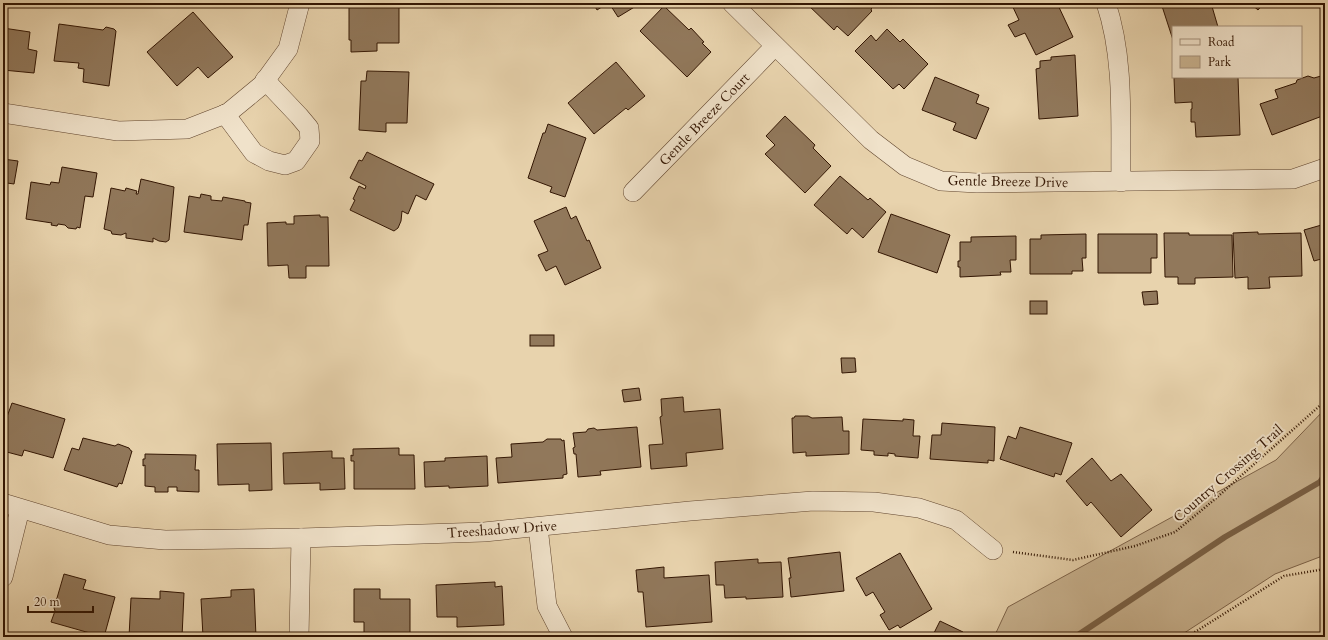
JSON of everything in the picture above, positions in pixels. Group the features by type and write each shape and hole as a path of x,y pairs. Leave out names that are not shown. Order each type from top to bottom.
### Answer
{"street":[{"path":"3,113 118,131 187,129 228,113 262,85 288,49 300,3"},
{"name":"Gentle Breeze Drive","path":"732,3 871,140 905,166 941,181 977,183 1293,179 1325,168"},
{"path":"1106,3 1120,64 1121,182"},
{"name":"Gentle Breeze Court","path":"633,192 775,46"},
{"path":"225,114 254,153 269,161 285,165 296,161 310,141 309,128 265,80"},
{"name":"Treeshadow Drive","path":"12,506 109,535 165,540 301,538 484,532 813,501 874,502 918,508 956,520 993,550"},
{"path":"3,578 12,506"},
{"path":"538,527 547,606 563,637"},
{"path":"299,637 301,538"}],"path":[{"name":"Country Crossing Trail","path":"993,550 1073,560 1135,546 1175,532 1214,500 1325,401"},
{"path":"1187,637 1284,576 1325,569"}],"green space":[{"path":"1325,409 1325,555 1275,574 1178,637 994,637 1008,607 1276,460"}],"building":[{"path":"349,3 399,3 399,43 377,43 377,51 351,52 351,40 349,40"},
{"path":"593,3 608,3 597,10"},
{"path":"609,3 641,3 618,17"},
{"path":"806,3 868,3 872,7 872,11 848,36 837,26 834,30"},
{"path":"1011,3 1057,3 1073,37 1036,55 1025,33 1015,37 1008,25 1019,20"},
{"path":"1161,3 1211,3 1218,26 1172,26 1172,37"},
{"path":"1250,3 1264,3 1258,10"},
{"path":"664,6 689,30 691,28 711,52 687,77 640,31"},
{"path":"193,12 233,57 208,78 198,67 177,86 147,52"},
{"path":"59,24 103,30 106,27 116,31 109,86 83,82 84,69 78,68 79,63 54,61"},
{"path":"3,28 30,32 28,49 37,51 34,73 3,70"},
{"path":"887,29 900,42 903,39 928,64 904,89 899,84 893,89 855,51 871,35 876,41"},
{"path":"1075,55 1078,116 1039,119 1036,69 1040,68 1040,61 1051,60 1051,57"},
{"path":"616,62 645,96 628,110 626,108 594,134 568,103"},
{"path":"367,71 409,72 407,123 386,123 386,132 359,130 361,81 366,81"},
{"path":"1308,76 1314,78 1321,76 1325,87 1325,115 1272,135 1260,104 1278,98 1275,90 1296,83 1297,80"},
{"path":"935,77 979,95 976,103 989,108 976,139 953,130 956,123 922,110"},
{"path":"1174,78 1238,78 1240,135 1196,137 1195,122 1191,122 1192,102 1175,103"},
{"path":"785,116 815,145 813,148 831,166 805,193 765,154 775,145 766,136"},
{"path":"548,124 586,138 565,197 550,192 552,187 528,178 543,133 545,133"},
{"path":"367,152 434,184 426,200 416,195 408,214 402,211 401,221 398,228 394,231 350,210 359,186 365,189 366,186 350,178 359,160 362,161"},
{"path":"3,159 18,161 14,184 7,183 3,208"},
{"path":"62,167 97,173 93,197 85,196 80,228 68,228 65,225 58,224 57,226 51,225 52,223 26,219 31,182 50,185 51,182 59,183"},
{"path":"840,176 868,200 870,198 886,212 863,238 852,228 847,234 814,205"},
{"path":"141,179 174,187 169,240 166,242 153,238 153,242 126,238 126,233 121,235 112,234 111,231 104,229 111,188 125,191 126,188 137,191 136,194 138,194"},
{"path":"201,194 211,196 211,200 222,201 223,197 251,203 248,225 244,225 242,240 184,232 189,196 200,198"},
{"path":"566,207 571,219 576,216 587,241 589,240 601,268 565,285 556,266 546,271 538,255 548,251 534,221"},
{"path":"891,214 950,235 937,273 878,252"},
{"path":"320,215 320,217 328,217 329,266 306,266 306,278 289,278 288,265 268,266 267,223 286,222 286,224 294,224 294,216"},
{"path":"1325,224 1325,258 1314,261 1304,230"},
{"path":"1258,232 1258,234 1301,233 1302,276 1269,277 1270,288 1248,289 1248,277 1235,278 1233,233"},
{"path":"1164,233 1189,233 1189,235 1232,235 1233,277 1195,278 1195,284 1178,284 1178,277 1165,277"},
{"path":"1086,234 1086,258 1082,258 1083,271 1072,271 1072,274 1030,274 1030,239 1041,239 1041,235"},
{"path":"1098,234 1157,234 1157,258 1151,258 1151,273 1098,273"},
{"path":"1016,236 1016,260 1010,260 1011,272 1000,272 1001,275 960,277 960,267 958,267 958,261 960,261 960,242 971,242 971,237"},
{"path":"1157,291 1158,304 1144,305 1142,292"},
{"path":"1030,301 1047,301 1047,314 1030,314"},
{"path":"530,335 554,335 554,346 530,346"},
{"path":"841,358 855,358 856,372 842,373"},
{"path":"639,388 641,400 624,402 622,390"},
{"path":"683,397 684,412 720,409 723,449 686,453 687,466 651,469 649,445 663,444 660,417 662,416 661,399"},
{"path":"12,403 65,419 53,458 24,450 22,456 3,451 4,425"},
{"path":"795,416 808,416 812,418 842,417 843,431 849,431 849,454 806,456 806,452 793,453 792,418"},
{"path":"863,419 903,421 903,419 914,420 913,436 920,436 918,458 895,456 895,454 888,453 888,456 874,455 874,451 861,450"},
{"path":"942,423 995,427 994,461 988,460 988,463 930,459 932,435 941,435"},
{"path":"637,427 641,467 600,471 601,475 578,477 576,454 574,454 573,448 575,447 573,433 586,432 588,429 594,428 597,430"},
{"path":"1020,427 1072,443 1061,475 1055,473 1054,477 1000,459 1008,436 1016,439"},
{"path":"83,438 115,446 118,444 129,448 132,451 122,484 119,483 117,487 64,470 72,448 79,450"},
{"path":"547,439 564,440 567,474 563,475 563,478 498,483 496,458 512,457 511,444 543,442"},
{"path":"271,443 272,490 249,491 249,484 218,485 217,444"},
{"path":"399,448 399,455 414,455 415,489 354,489 354,461 351,461 353,449"},
{"path":"332,451 332,458 344,458 345,489 320,490 320,483 284,484 283,453"},
{"path":"145,454 196,455 195,470 199,470 199,492 177,491 177,487 168,487 168,492 155,492 155,487 145,486 145,465 143,466 143,459 145,459"},
{"path":"487,456 488,486 449,488 449,486 425,487 424,462 445,461 445,458"},
{"path":"1092,458 1111,481 1121,474 1152,510 1121,537 1091,502 1087,506 1066,481"},
{"path":"840,552 844,591 791,597 789,578 791,578 788,558"},
{"path":"900,553 932,609 900,628 898,625 889,630 880,615 885,612 873,592 866,596 856,578"},
{"path":"758,559 758,563 781,562 783,597 746,599 746,597 725,598 724,585 716,585 715,562"},
{"path":"664,567 664,578 709,575 712,622 646,627 643,592 638,592 636,570"},
{"path":"64,574 86,580 83,589 115,597 104,637 51,622"},
{"path":"495,582 495,587 502,586 504,625 457,627 457,617 437,617 436,585"},
{"path":"254,589 256,637 203,637 201,599 231,597 231,590"},
{"path":"354,589 380,589 380,599 410,599 410,637 364,637 364,622 354,622"},
{"path":"160,591 184,593 182,637 129,637 131,598 160,599"},
{"path":"940,621 963,632 961,637 932,637"}],"waterway":[{"path":"1075,637 1225,537 1320,482 1325,475"}]}
